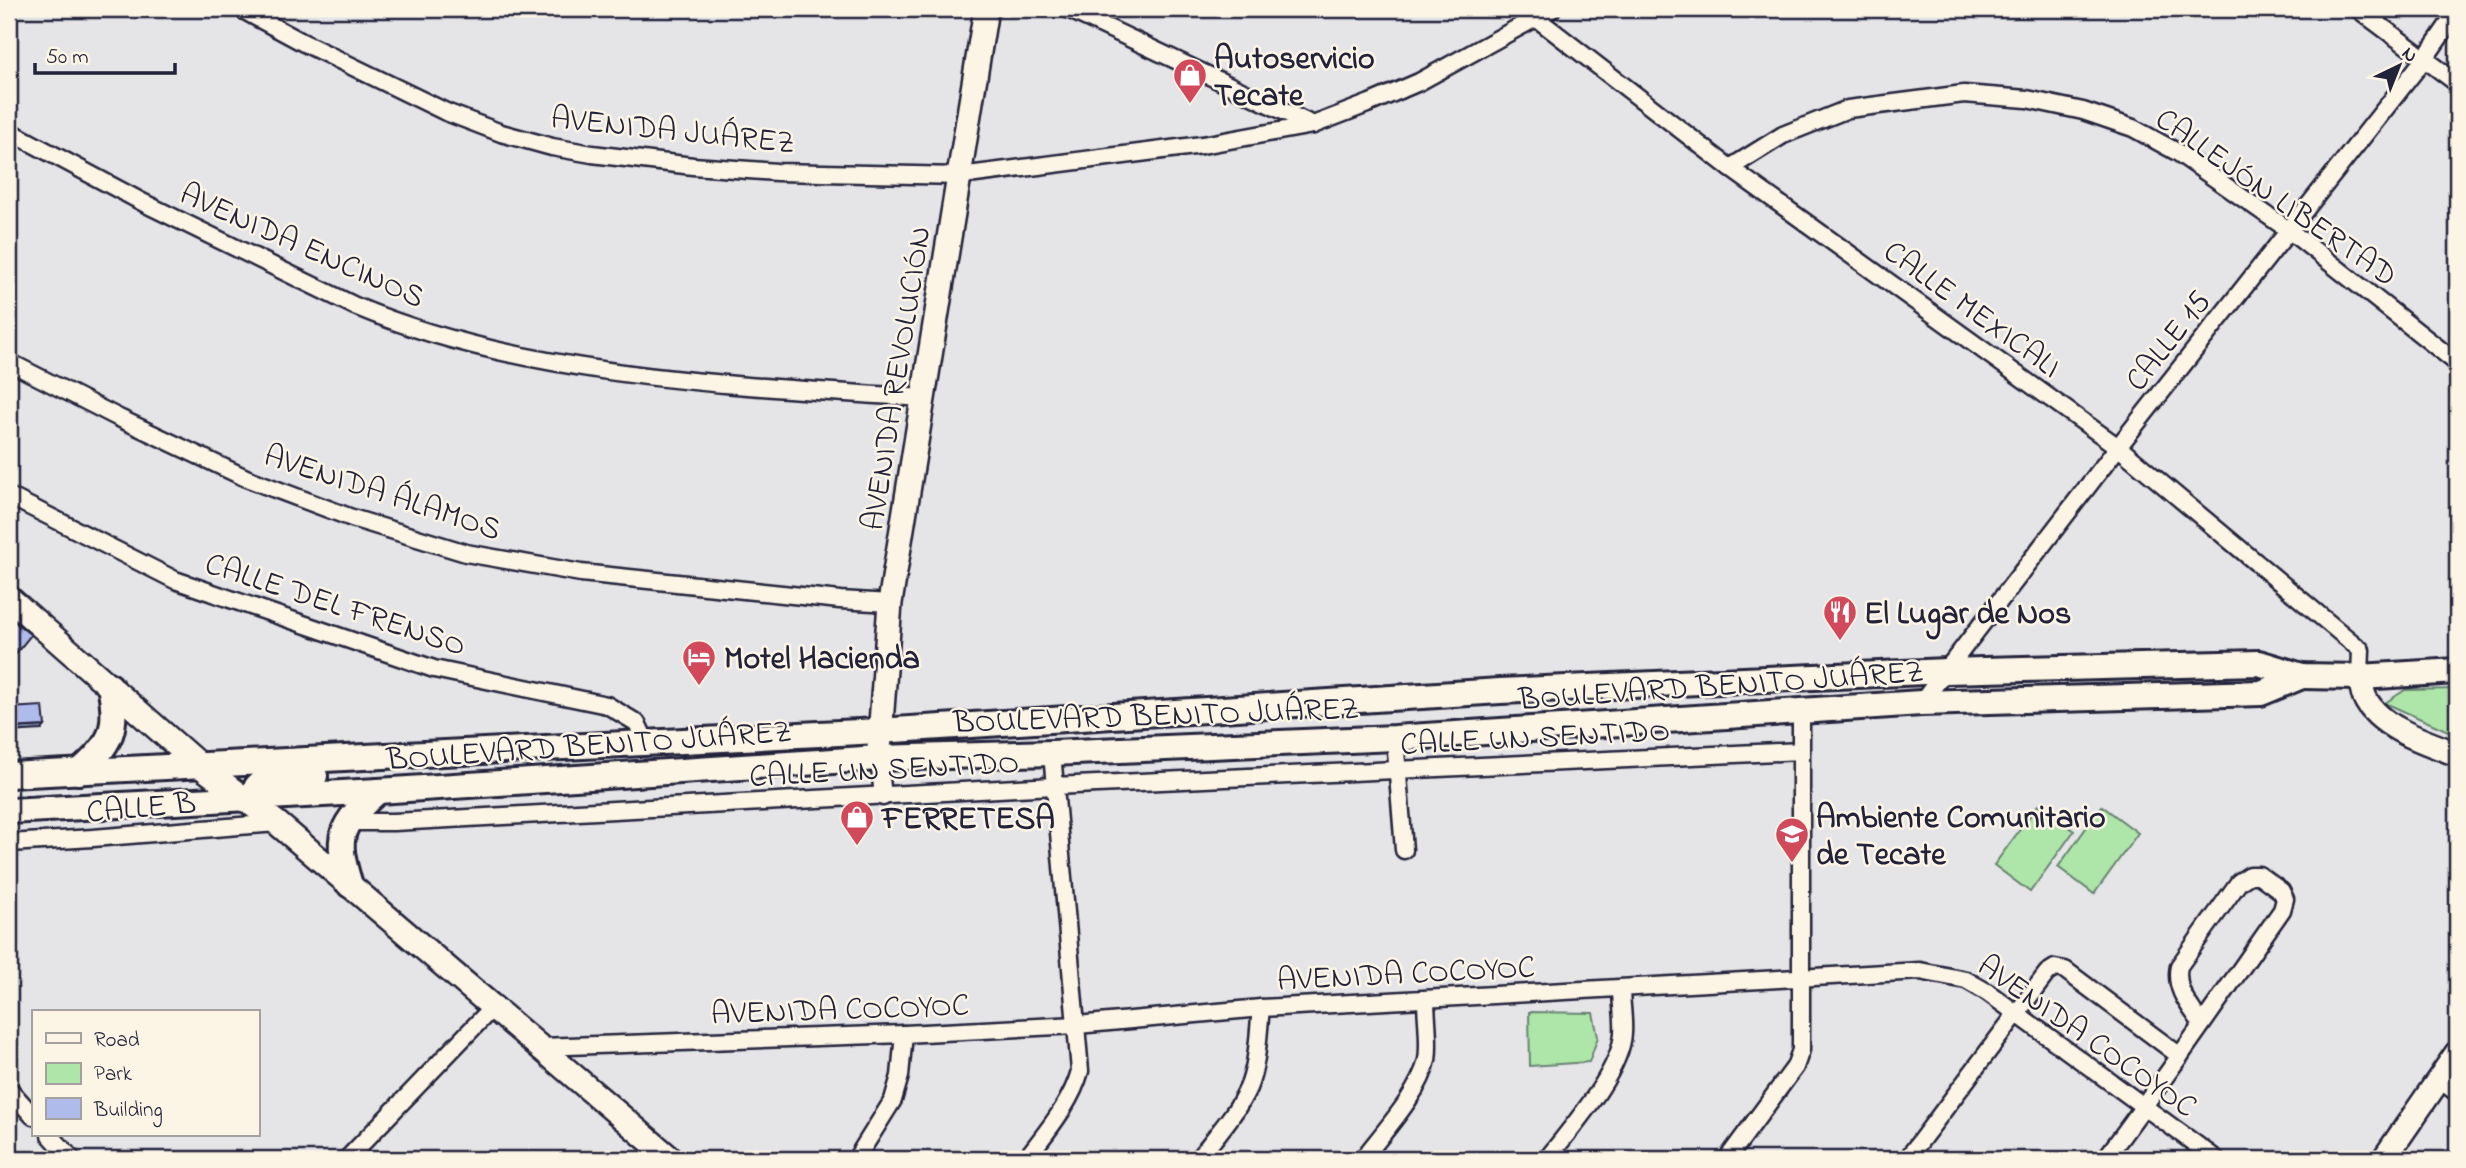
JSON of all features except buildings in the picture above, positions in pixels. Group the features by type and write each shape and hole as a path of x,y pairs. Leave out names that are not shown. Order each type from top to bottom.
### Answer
{"main road":[{"name":"BOULEVARD BENITO JUÁREZ","path":"9,775 879,731 1500,691 1946,671 2259,663 2302,676 2360,677 2457,671"},
{"name":"BOULEVARD BENITO JUÁREZ","path":"9,811 378,791 879,758 1395,738 1921,703 2261,693 2302,676"},
{"path":"79,772 100,754 112,732 115,712 110,686"},
{"path":"249,798 264,780 340,774 374,756"},
{"path":"350,885 341,857 344,830 354,813 378,791"}],"street":[{"name":"AVENIDA JUÁREZ","path":"242,9 302,42 446,112 501,133 552,147 693,166 777,172 960,176 1202,145 1313,125 1419,82 1536,14 1552,9"},
{"name":"AVENIDA REVOLUCIÓN","path":"879,758 890,603 986,9"},
{"path":"1068,9 1313,125"},
{"name":"CALLE MEXICALI","path":"1520,9 1536,14 1730,168 2118,447 2361,650 2360,677"},
{"path":"2358,9 2457,83"},
{"name":"CALLE 15","path":"1921,703 2118,447 2425,58 2457,12"},
{"name":"CALLEJÓN LIBERTAD","path":"1730,168 1783,135 1848,109 1964,94 2027,99 2083,111 2133,128 2177,152 2290,231 2457,363"},
{"name":"AVENIDA ENCINOS","path":"9,131 144,203 355,306 422,330 556,362 632,373 754,386 923,398"},
{"name":"AVENIDA ÁLAMOS","path":"9,362 246,478 352,517 466,553 581,573 890,603"},
{"name":"CALLE DEL FRENSO","path":"9,496 175,580 434,669 607,705 637,723 646,742"},
{"path":"9,598 199,765 249,798 671,1159"},
{"path":"2360,677 2365,698 2378,716 2409,735 2457,754"},
{"path":"1727,1159 1795,1067 1801,1050 1801,713"},
{"path":"1395,738 1404,849"},
{"name":"CALLE UN SENTIDO","path":"348,822 394,822 1054,786 1801,751"},
{"path":"1026,1159 1076,1086 1080,1071 1052,753"},
{"path":"879,758 883,796"},
{"name":"CALLE B","path":"9,843 277,823"},
{"path":"2105,1159 2180,1056 2282,911 2285,899 2281,891 2259,875 2249,875 2239,882 2179,966 2176,979 2182,994 2202,1024"},
{"path":"1908,1159 2016,1012 2047,973 2056,968 2065,970 2180,1056"},
{"name":"AVENIDA COCOYOC","path":"540,1046 904,1034 1077,1025 1261,1008 1920,971 1966,979 2016,1012 2216,1159"},
{"path":"1547,1159 1589,1104 1616,1058 1623,1035 1621,989"},
{"path":"1363,1159 1410,1096 1422,1075 1427,1058 1426,1000"},
{"path":"347,1159 493,1007"},
{"path":"1198,1159 1240,1103 1249,1086 1254,1068 1261,1008"},
{"path":"856,1159 893,1100 900,1076 904,1034"},
{"path":"2384,1159 2448,1086 2457,1053"},
{"path":"9,1089 32,1115"},
{"path":"51,1136 72,1159"}],"green space":[{"path":"2457,689 2457,735 2385,703 2405,690"},
{"path":"2038,805 2074,831 2030,892 1994,865"},
{"path":"2102,806 2138,833 2094,894 2058,867"},
{"path":"1529,1012 1593,1013 1598,1037 1589,1062 1530,1066"}],"place":[{"name":"Autoservicio Tecate","path":"1190,105"},
{"name":"El Lugar de Nos","path":"1840,642"},
{"name":"Motel Hacienda","path":"699,687"},
{"name":"FERRETESA","path":"857,847"},
{"name":"Ambiente Comunitario de Tecate","path":"1792,864"}]}
